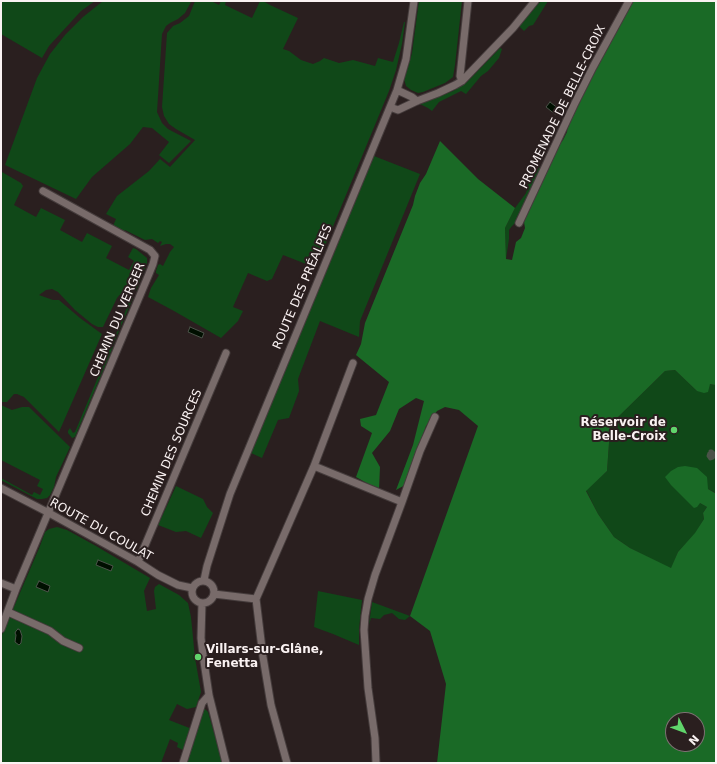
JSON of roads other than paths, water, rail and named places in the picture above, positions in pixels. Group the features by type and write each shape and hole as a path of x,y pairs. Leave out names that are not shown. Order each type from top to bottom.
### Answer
{"street":[{"name":"ROUTE DES PRÉALPES","path":"204,580 230,494 397,90 406,60 414,1"},
{"path":"462,80 460,76 468,1"},
{"path":"390,107 398,110 438,93 462,80 513,28 536,1"},
{"name":"PROMENADE DE BELLE-CROIX","path":"519,223 574,105 629,1"},
{"path":"397,90 412,97 415,102"},
{"name":"CHEMIN DU VERGER","path":"43,191 150,250 155,256 149,274 49,513"},
{"name":"CHEMIN DES SOURCES","path":"138,562 226,352"},
{"path":"287,763 271,705 256,599 314,466 353,363"},
{"path":"376,763 375,738 368,688 364,630 365,616 375,575 420,451 435,418"},
{"path":"314,466 402,502"},
{"name":"ROUTE DU COULAT","path":"1,488 138,562 158,575 178,585 192,588"},
{"path":"1,629 16,589 49,513"},
{"path":"204,580 213,586 214,594 211,600 202,603 194,599 192,595 192,588 194,584 204,580"},
{"path":"1,583 16,589"},
{"path":"214,594 256,599"},
{"path":"202,603 203,655 209,695 226,763"},
{"path":"8,612 50,631 63,641 79,648"},
{"path":"183,763 202,703 209,695"}],"waterway":[{"path":"710,451 715,454 714,457 710,459 708,456 711,452 713,453 713,456 710,458 709,457 710,454 712,454 713,455 711,456 710,456 711,455"}],"place":[{"name":"Réservoir de Belle-Croix","path":"674,430"},
{"name":"Villars-sur-Glâne, Fenetta","path":"198,657"}]}
